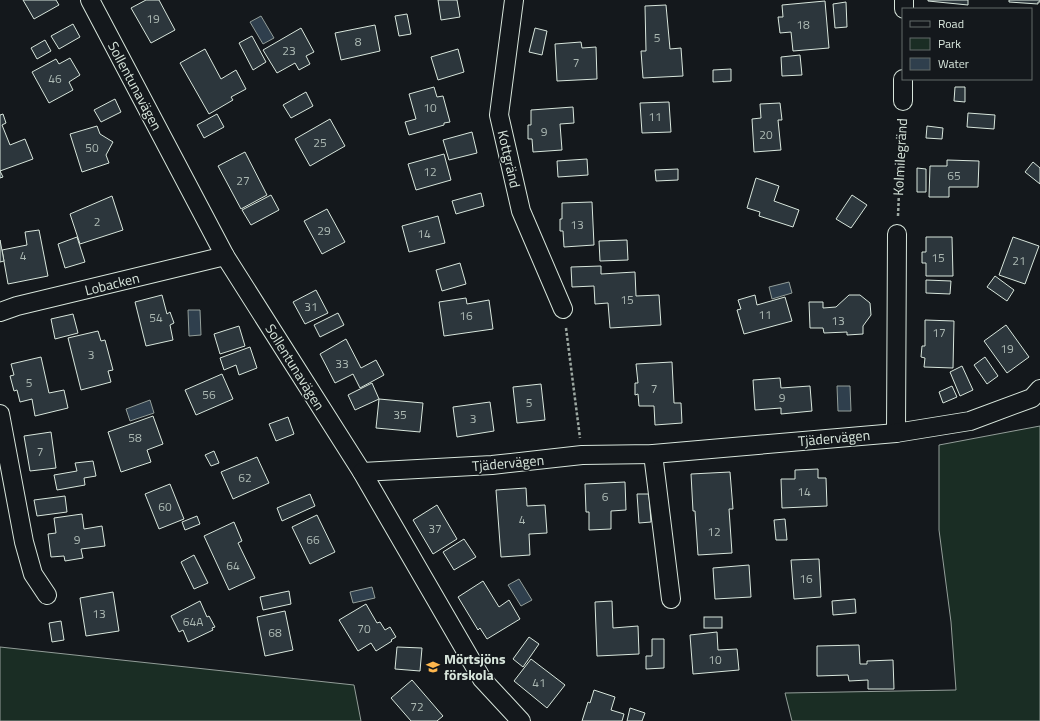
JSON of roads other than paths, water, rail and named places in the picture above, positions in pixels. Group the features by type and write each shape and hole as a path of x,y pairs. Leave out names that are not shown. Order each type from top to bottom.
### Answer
{"street":[{"name":"Sollentunavägen","path":"90,0 225,256 362,472 482,679 521,721"},
{"name":"Kottgränd","path":"514,0 500,115 521,211 563,309"},
{"name":"Kolmilegränd","path":"903,80 903,101"},
{"path":"896,433 897,234"},
{"name":"Lobacken","path":"0,312 17,306 225,256"},
{"name":"Tjädervägen","path":"362,472 492,465 582,455 653,454 896,433 970,422 1032,398 1040,389"},
{"path":"0,414 26,548 33,574 47,595"},
{"path":"653,454 671,599"}],"water":[{"path":"261,16 274,38 263,44 250,22"},
{"path":"789,282 792,293 772,299 769,287"},
{"path":"188,310 200,310 201,335 189,336"},
{"path":"837,386 850,386 851,411 838,411"},
{"path":"150,400 154,413 130,421 126,409"},
{"path":"519,579 532,600 521,606 508,585"},
{"path":"372,587 375,598 353,603 350,592"}],"place":[{"name":"Mörtsjöns förskola","path":"433,667"}]}
